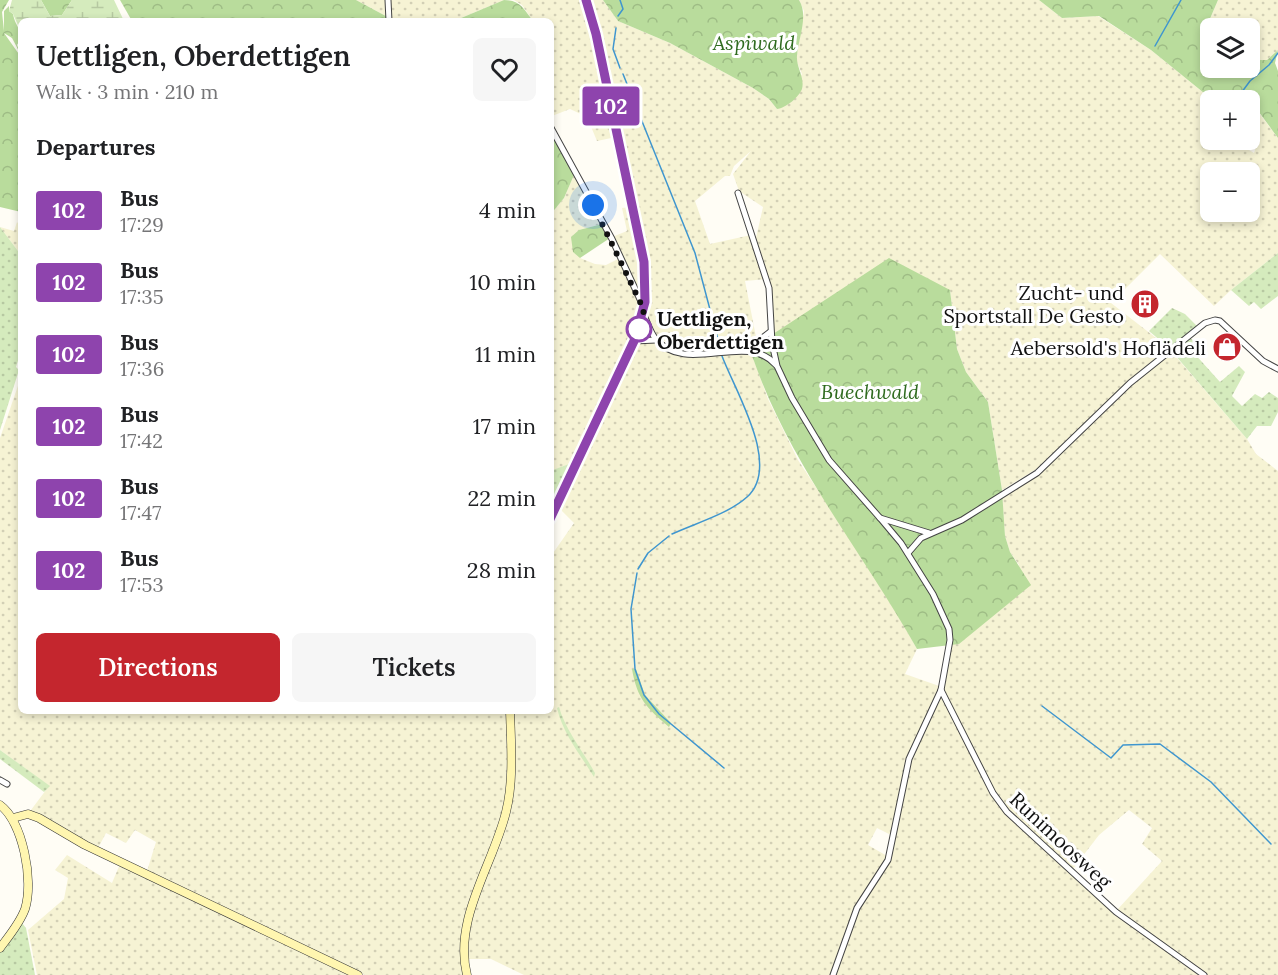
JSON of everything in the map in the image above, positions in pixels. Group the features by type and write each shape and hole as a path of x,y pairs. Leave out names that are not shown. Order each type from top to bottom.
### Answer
{"main road":[{"path":"554,511 634,341 644,311 644,262 596,34 586,0"},
{"path":"467,975 465,937 469,916 508,801 510,714"},
{"path":"0,805 13,818 23,850 27,896 21,918 0,948"},
{"path":"13,818 27,814 34,816 72,838 167,885 358,975"}],"street":[{"path":"388,0 389,18"},
{"path":"554,133 612,239 656,340"},
{"path":"738,193 769,288 770,332 777,366 792,398 829,460 908,553 936,599 950,633 941,690 909,759 888,860 857,908 833,975"},
{"path":"908,553 915,542 929,533 973,514 1005,490 1037,472 1130,383 1205,322 1220,321 1263,361 1278,369"},
{"path":"746,350 770,332"},
{"path":"634,341 656,340 678,351 721,354 746,350 766,356 777,366"},
{"path":"880,518 929,533"},
{"name":"Runimoosweg","path":"941,690 993,793 1007,812 1116,912 1204,975"},
{"path":"0,780 7,784"}],"shaded area":[{"path":"356,0 504,0 461,18 389,18"},
{"path":"514,0 583,0 590,17 616,137 597,141 587,117 570,109 554,115 554,18 531,18 522,5"},
{"path":"588,0 603,0 618,21 670,43 753,88 769,99 777,109 802,74 796,60 804,11 799,0 1039,0 1062,18 1098,16 1151,50 1200,90 1200,150 1249,150 1254,153 1255,150 1260,150 1260,114 1278,138 1278,253 1214,306 1160,254 1111,303 1169,348 1119,391 1046,463 1002,490 988,402 966,372 957,349 950,290 772,336 766,279 745,281 757,342 739,349 693,352 672,347 654,333 647,316 648,293","holes":["751,151 733,174 739,191 763,207 756,238 752,239 751,235 710,244 695,201 725,176 730,176 734,166"]},
{"path":"1218,0 1278,0 1278,50 1267,60 1260,60 1260,18 1210,18"},
{"path":"574,175 602,224 579,230 580,258 595,264 606,265 622,257 612,237 627,231 622,208 630,207 642,262 640,317 577,461 554,470 554,210 564,198"},
{"path":"17,222 18,251 0,227 14,231"},
{"path":"651,340 692,355 751,352 768,399 798,460 885,592 917,649 905,674 942,687 951,646 1019,565 1010,552 1005,536 1002,494 1029,479 1135,380 1171,351 1247,439 1256,454 1278,471 1278,975 524,975 491,959 468,959 470,975 365,975 147,871 156,842 135,830 126,843 106,833 97,850 28,814 49,786 0,750 0,438 18,386 18,714 554,714 554,552 574,523 559,508 636,345","holes":["1129,810 1152,828 1142,844 1162,861 1117,910 1072,870 1099,835","877,828 891,835 887,856 868,845"]},
{"path":"67,855 112,883 120,864 351,975 37,975 28,930 64,899 68,878 55,870"}],"green space":[{"path":"0,0 9,0 2,12 4,31 4,11 9,6 9,11 13,14 18,28 18,49 12,38 4,33 18,53 18,211 0,207"},
{"path":"12,0 41,0 50,16 62,15 72,0 114,0 123,18 18,18 18,25 9,11"},
{"path":"41,0 72,0 62,15 50,16"},
{"path":"120,0 356,0 389,18 130,18"},
{"path":"509,0 518,3 531,18 461,18"},
{"name":"Aspiwald","path":"603,0 799,0 803,20 797,60 802,89 792,102 777,109 769,99 753,88 670,43 618,21"},
{"path":"1039,0 1218,0 1210,18 1200,18 1200,78 1260,78 1260,60 1267,60 1278,50 1275,63 1278,71 1278,138 1260,114 1260,90 1200,90 1151,50 1099,16 1062,18"},
{"path":"554,131 574,175 564,198 554,210"},
{"path":"602,224 610,238 580,258 573,252 571,237 579,230"},
{"path":"0,227 18,251 18,361 16,367 18,373 0,430"},
{"path":"1278,253 1278,296 1261,309 1254,302 1249,306 1231,290"},
{"name":"Buechwald","path":"889,258 950,290 957,349 966,372 988,402 1002,490 1005,536 1010,552 1031,585 959,644 917,649 803,466 765,389 750,349"},
{"path":"1172,308 1185,314 1198,327 1188,336 1197,344 1193,352 1220,382 1239,366 1245,372 1232,396 1242,406 1255,394 1262,398 1269,392 1278,398 1278,412 1271,426 1257,426 1247,439 1169,348 1149,331"},
{"path":"577,461 554,504 554,470"},
{"path":"632,669 636,669 645,695 671,723 669,727 640,696"},
{"path":"559,707 570,733 595,773 594,777 568,735 557,708"},
{"path":"0,750 50,786 44,792 0,759"},
{"path":"22,923 26,928 35,975 0,975 0,951"}],"waterway":[{"path":"618,16 623,9 620,0"},
{"path":"1155,46 1181,0"},
{"path":"616,28 613,49 620,68"},
{"path":"1243,90 1278,53"},
{"path":"623,74 695,253 721,351"},
{"path":"672,534 731,508 747,497 757,483 760,467 758,448 745,408 722,356"},
{"path":"638,569 648,553 669,536"},
{"path":"637,573 631,609 635,669 644,695 659,714 724,768"},
{"path":"1042,706 1111,758 1123,745 1160,744 1211,782 1271,844"}],"bus line":[{"name":"102","path":"554,512 634,341 645,302 644,262 596,34 586,0"}],"place":[{"name":"Zucht- und Sportstall De Gesto","path":"1145,304"},
{"name":"Uettligen, Oberdettigen","path":"639,329"},
{"name":"Aebersold's Hoflädeli","path":"1227,347"}],"route":[{"path":"593,205 612,239 644,310 639,329"}]}
